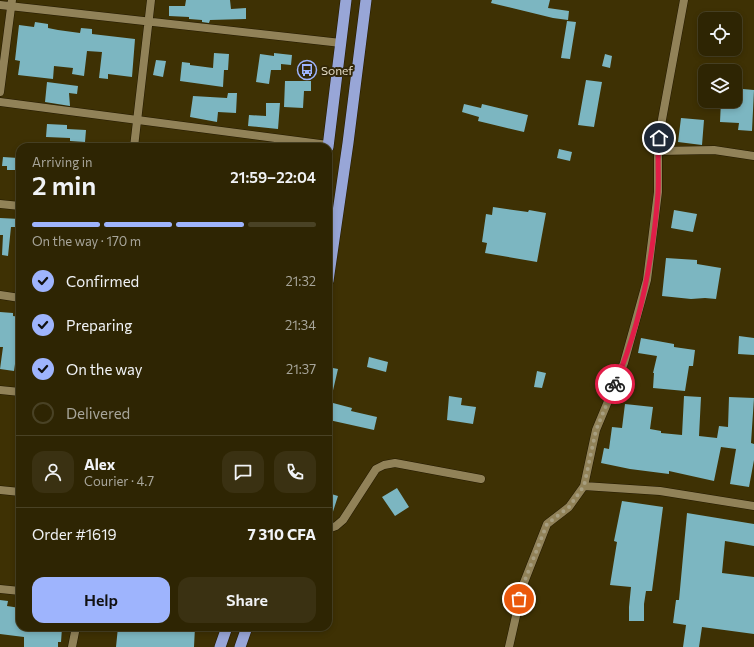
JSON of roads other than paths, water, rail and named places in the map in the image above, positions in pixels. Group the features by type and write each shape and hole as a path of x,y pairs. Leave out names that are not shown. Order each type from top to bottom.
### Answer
{"highway":[{"path":"328,143 346,0"},
{"path":"332,224 366,0"},
{"path":"220,647 226,631"},
{"path":"240,647 246,631"}],"street":[{"path":"134,143 151,0"},
{"path":"509,647 523,585 547,524 569,507 584,486 596,430 624,364 648,280 658,192 658,151 661,125 684,0"},
{"path":"0,92 11,3"},
{"path":"0,5 11,3 340,43"},
{"path":"0,102 306,143"},
{"path":"658,151 714,150 754,156"},
{"path":"0,204 16,206"},
{"path":"0,296 16,298"},
{"path":"0,390 16,392"},
{"path":"332,528 343,520 376,468 384,465 395,463 481,479"},
{"path":"584,486 660,491 754,506"},
{"path":"0,490 16,492"},
{"path":"0,589 16,591"},
{"path":"72,647 75,631"}],"place":[{"name":"Sonef","path":"307,70"}]}
